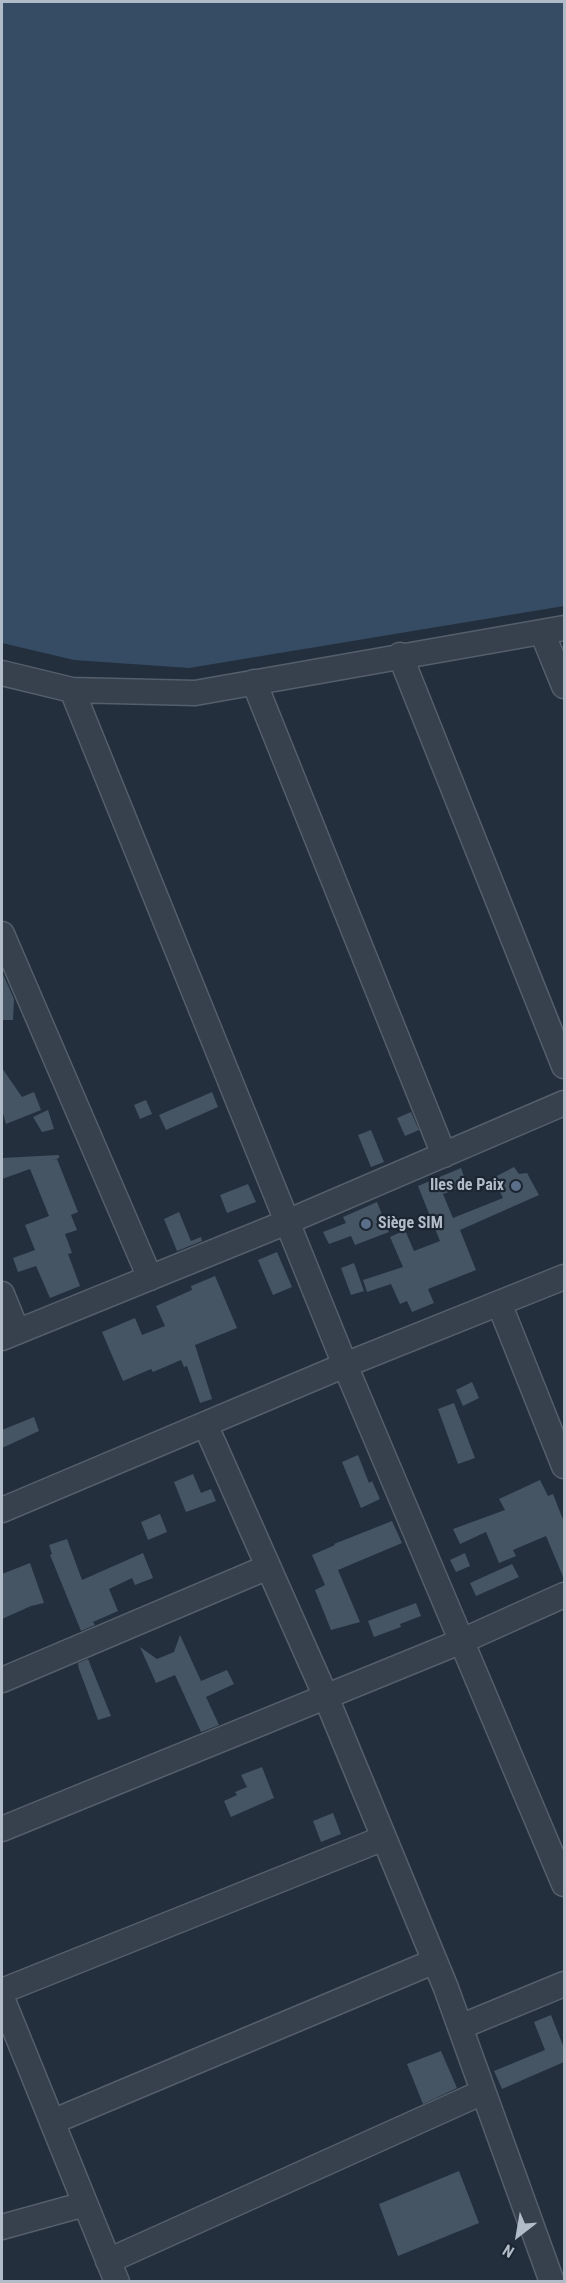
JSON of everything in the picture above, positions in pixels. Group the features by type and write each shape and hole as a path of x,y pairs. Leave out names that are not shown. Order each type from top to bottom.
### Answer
{"street":[{"path":"2,673 72,690 195,693 400,655 553,630 564,686"},
{"path":"400,655 564,1066"},
{"path":"254,682 444,1155"},
{"path":"72,690 345,1365 462,1641 554,1833 564,1884"},
{"path":"2,934 150,1278"},
{"path":"2,1294 9,1335 287,1222 564,1103"},
{"path":"2,1510 345,1365 564,1277"},
{"path":"499,1303 562,1453"},
{"path":"205,1424 326,1696 435,1961 552,2282"},
{"path":"2,1680 268,1567"},
{"path":"2,1829 462,1641 564,1595"},
{"path":"2,1991 384,1838"},
{"path":"52,2122 435,1961"},
{"path":"460,2027 564,1984"},
{"path":"2,1998 113,2271 483,2092"},
{"path":"2,2227 85,2204"}],"water":[{"path":"2,2 564,2 564,606 189,668 74,660 2,643"}],"building":[{"path":"2,972 14,999 13,1020 2,1020"},
{"path":"2,1068 22,1097 34,1092 41,1110 6,1124 2,1110"},
{"path":"212,1092 218,1107 166,1130 159,1115"},
{"path":"146,1100 152,1114 140,1119 134,1105"},
{"path":"48,1110 54,1129 42,1132 33,1117"},
{"path":"411,1112 419,1130 405,1136 397,1118"},
{"path":"371,1130 384,1162 371,1167 358,1135"},
{"path":"59,1155 59,1158 50,1161 57,1159 78,1212 71,1215 77,1230 65,1234 72,1253 68,1254 80,1286 50,1298 36,1266 18,1272 13,1258 35,1250 25,1225 49,1216 30,1169 2,1179 2,1158"},
{"path":"514,1167 519,1174 527,1173 539,1195 460,1230 476,1270 428,1289 434,1303 412,1312 407,1301 400,1304 391,1284 367,1292 363,1280 403,1267 390,1237 405,1230 414,1251 440,1241 418,1186 461,1168 467,1185 443,1194 453,1218 503,1198 493,1178"},
{"path":"248,1184 256,1202 227,1213 220,1195"},
{"name":"Siège SIM","path":"377,1202 389,1232 355,1245 351,1236 329,1244 323,1232 346,1223 343,1217"},
{"path":"179,1212 191,1241 201,1237 202,1241 177,1251 164,1219"},
{"path":"277,1252 292,1287 273,1295 258,1260"},
{"path":"354,1263 364,1291 351,1295 341,1268"},
{"path":"215,1276 237,1328 195,1345 212,1399 200,1403 187,1366 184,1367 181,1360 123,1381 102,1332 135,1318 142,1335 165,1326 156,1306 192,1290 191,1286"},
{"path":"472,1382 479,1398 463,1406 456,1390"},
{"path":"454,1403 475,1458 458,1464 438,1409"},
{"path":"34,1417 39,1431 2,1448 2,1430"},
{"path":"358,1455 369,1483 372,1481 380,1499 361,1508 342,1462"},
{"path":"193,1474 201,1493 211,1489 216,1501 186,1512 174,1482"},
{"path":"540,1480 548,1496 553,1494 564,1522 564,1579 546,1536 513,1550 516,1556 499,1563 486,1532 460,1544 453,1529 505,1510 499,1499"},
{"path":"160,1514 167,1532 148,1540 141,1522"},
{"path":"392,1521 402,1543 338,1570 360,1622 331,1630 315,1590 325,1585 312,1555"},
{"path":"67,1539 82,1580 143,1553 153,1578 135,1585 132,1578 109,1589 118,1611 93,1622 95,1625 81,1631 50,1555 52,1554 49,1545"},
{"path":"465,1553 470,1566 456,1572 450,1560"},
{"path":"30,1563 44,1603 31,1606 2,1619 2,1574"},
{"path":"512,1564 519,1577 476,1596 470,1583"},
{"path":"416,1603 421,1616 400,1624 401,1627 374,1637 368,1621"},
{"path":"180,1635 201,1681 227,1670 234,1684 206,1697 219,1725 201,1732 175,1675 156,1683 140,1647 157,1659 174,1652"},
{"path":"88,1659 111,1716 98,1720 78,1663"},
{"path":"262,1767 274,1798 231,1817 224,1801 237,1795 235,1792 247,1787 241,1775"},
{"path":"333,1813 341,1834 321,1842 313,1821"},
{"path":"551,2015 564,2048 564,2062 502,2089 494,2071 545,2050 534,2022"},
{"path":"441,2051 457,2088 423,2104 407,2064"},
{"path":"459,2171 479,2223 398,2256 379,2204"}],"place":[{"name":"Iles de Paix","path":"516,1186"},
{"name":"Siège SIM","path":"366,1224"}]}
